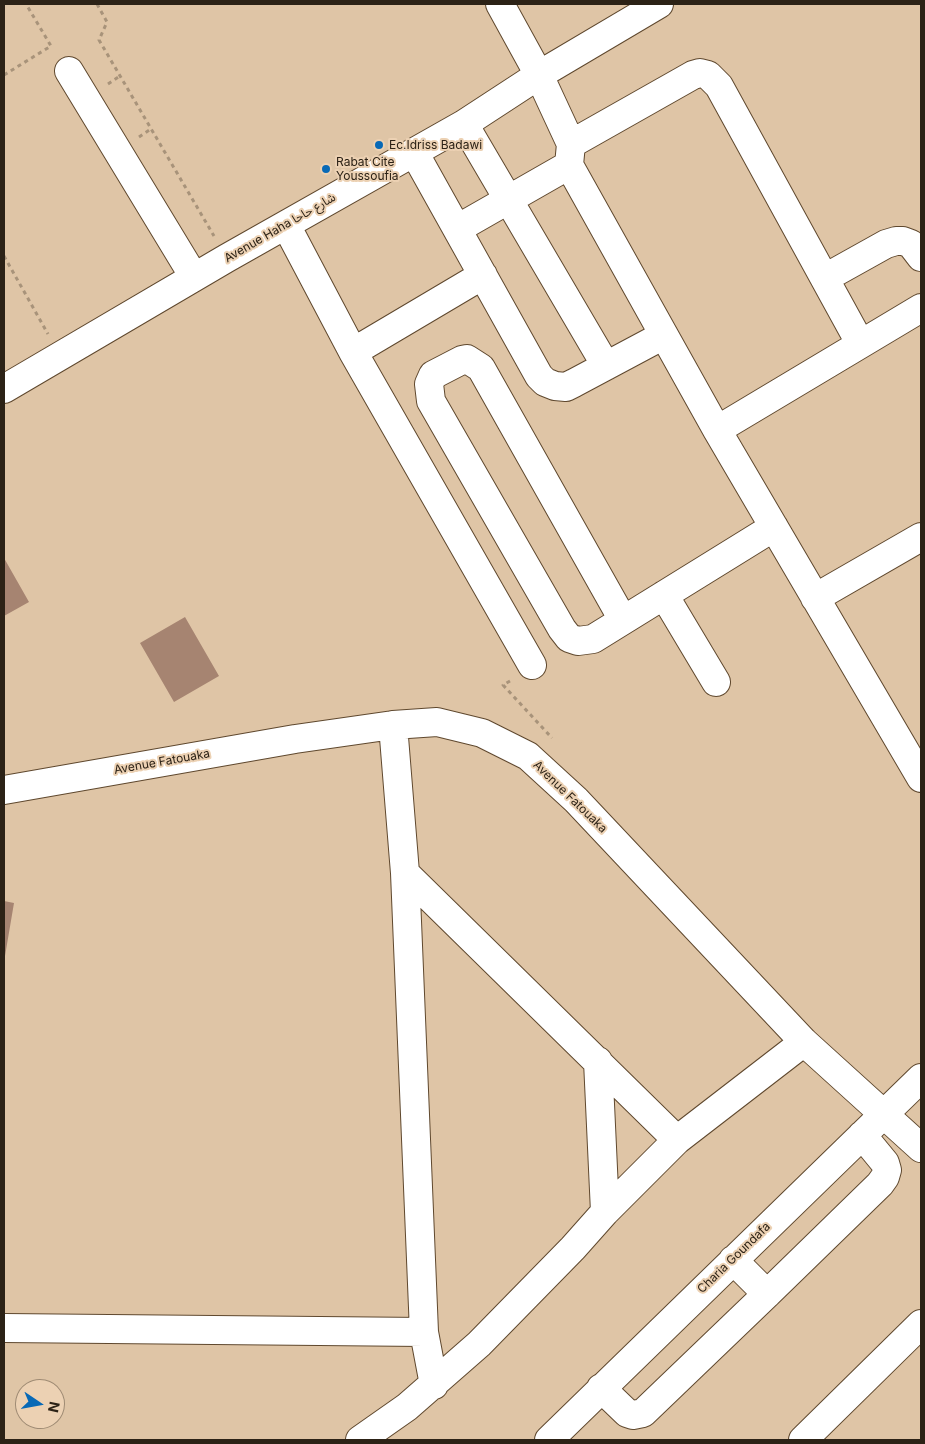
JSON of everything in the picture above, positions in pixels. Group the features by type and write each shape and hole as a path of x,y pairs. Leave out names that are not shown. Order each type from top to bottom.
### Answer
{"street":[{"path":"500,4 539,75 570,154 664,335 717,430 921,778"},
{"name":"Avenue Haha شارع حاحا","path":"4,389 227,258 464,124 539,75 658,4"},
{"path":"69,71 194,278"},
{"path":"457,229 509,199 570,154 693,75 700,73 708,75 719,86 860,343"},
{"path":"464,124 606,366"},
{"path":"414,152 539,376 545,382 555,386 566,387 664,335"},
{"path":"286,225 523,672"},
{"path":"824,278 886,244 896,241 911,244 921,257"},
{"path":"353,352 483,275"},
{"path":"717,430 921,308"},
{"path":"623,620 482,368 467,359 433,376 429,384 432,401 562,629 569,638 587,641 623,620 774,527"},
{"path":"815,598 921,537"},
{"path":"664,595 716,682"},
{"name":"Avenue Fatouaka","path":"4,790 295,739 393,725 437,722 482,734 528,756 576,800 804,1042 921,1148"},
{"path":"393,725 406,873 424,1332 434,1385"},
{"path":"406,873 677,1140"},
{"path":"360,1440 407,1407 434,1385 503,1320 605,1212 677,1140 804,1042"},
{"path":"598,1061 605,1212"},
{"name":"Charia Goundafa","path":"548,1440 921,1078"},
{"path":"601,1388 627,1413 633,1415 643,1413 768,1294 885,1177 887,1170 885,1163 862,1135"},
{"path":"733,1260 768,1294"},
{"path":"803,1440 921,1324"},
{"path":"4,1328 424,1332"}],"path":[{"path":"4,75 51,46 26,4"},
{"path":"97,4 107,22 99,40 227,258"},
{"path":"4,256 61,355"},
{"path":"503,685 523,672"}],"building":[{"path":"4,558 29,602 4,616"},
{"path":"185,617 219,676 174,702 140,643"},
{"path":"4,901 14,903 5,956 4,955"}],"place":[{"name":"Ec.Idriss Badawi","path":"379,145"},
{"name":"Rabat Cite Youssoufia","path":"326,169"}]}
